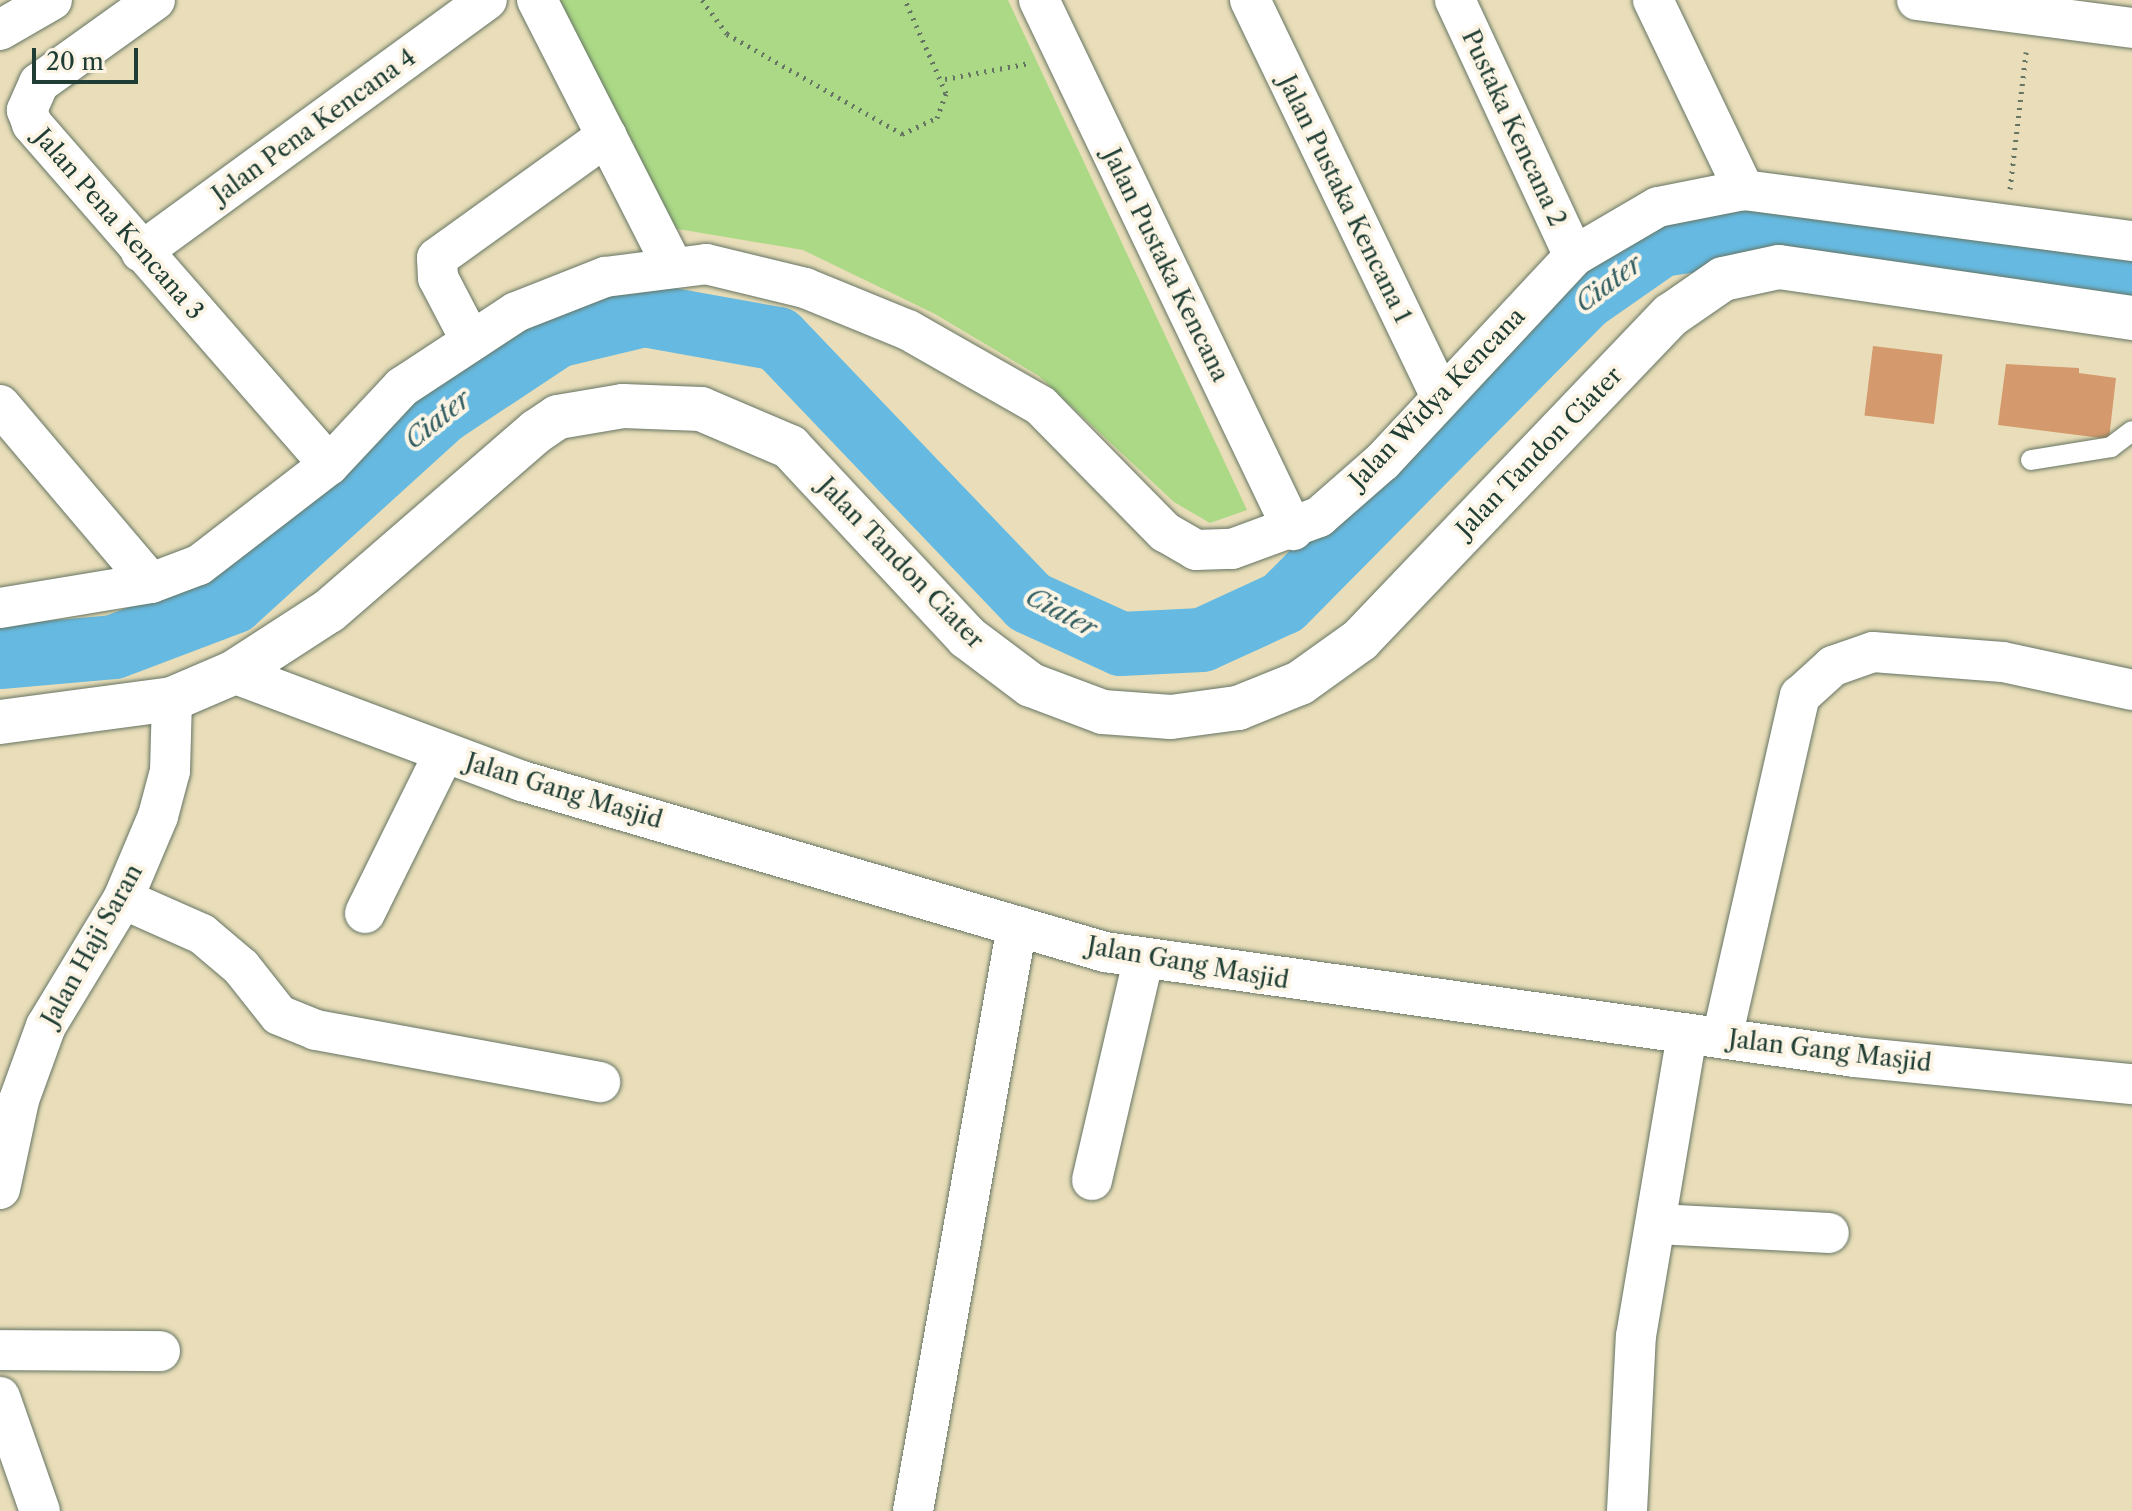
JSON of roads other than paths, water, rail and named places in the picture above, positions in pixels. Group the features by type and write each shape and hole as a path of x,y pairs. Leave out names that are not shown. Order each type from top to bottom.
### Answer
{"street":[{"path":"0,30 52,0"},
{"name":"Jalan Pena Kencana 3","path":"155,0 39,83 27,110 141,252 329,465"},
{"name":"Jalan Pena Kencana 4","path":"141,252 487,0"},
{"path":"537,0 673,267"},
{"name":"Jalan Pustaka Kencana","path":"1039,0 1293,530"},
{"name":"Jalan Pustaka Kencana 1","path":"1250,0 1441,397"},
{"name":"Pustaka Kencana 2","path":"1455,0 1574,256"},
{"path":"1653,0 1744,190"},
{"path":"1917,0 2132,28"},
{"path":"471,341 438,278 437,258 607,136"},
{"name":"Jalan Widya Kencana","path":"0,608 151,583 199,565 329,465 402,387 471,341 571,287 673,267 706,264 758,275 908,330 1041,406 1165,532 1196,550 1232,549 1293,530 1319,517 1383,461 1574,256 1658,207 1744,190 2007,222 2132,241"},
{"name":"Jalan Tandon Ciater","path":"0,722 172,699 233,673 329,611 558,417 660,405 728,416 790,447 967,637 1031,685 1103,712 1171,717 1238,708 1300,683 1360,640 1671,315 1723,279 1779,267 2132,318"},
{"path":"0,405 151,583"},
{"path":"1627,1511 1636,1336 1658,1224 1705,1036 1800,696 1833,666 1873,652 1988,661 2132,690"},
{"name":"Jalan Gang Masjid","path":"233,673 443,755 1017,926 1143,960 1705,1036 2132,1084"},
{"name":"Jalan Haji Saran","path":"0,1189 19,1100 46,1026 123,899 170,771 172,699"},
{"path":"365,913 443,755"},
{"path":"123,899 202,934 241,967 279,1015 316,1030 600,1082"},
{"path":"913,1511 1017,926"},
{"path":"1092,1180 1143,960"},
{"path":"1658,1224 1829,1233"},
{"path":"0,1350 160,1351"},
{"path":"0,1397 40,1511"}],"lane":[{"path":"2031,460 2111,447 2132,431"}],"waterway":[{"name":"Ciater","path":"0,657 114,647 233,602 442,412 557,336 644,315 778,339 1029,602 1121,644 1202,640 1283,603 1585,298 1661,245 1756,231 2132,280"}]}
